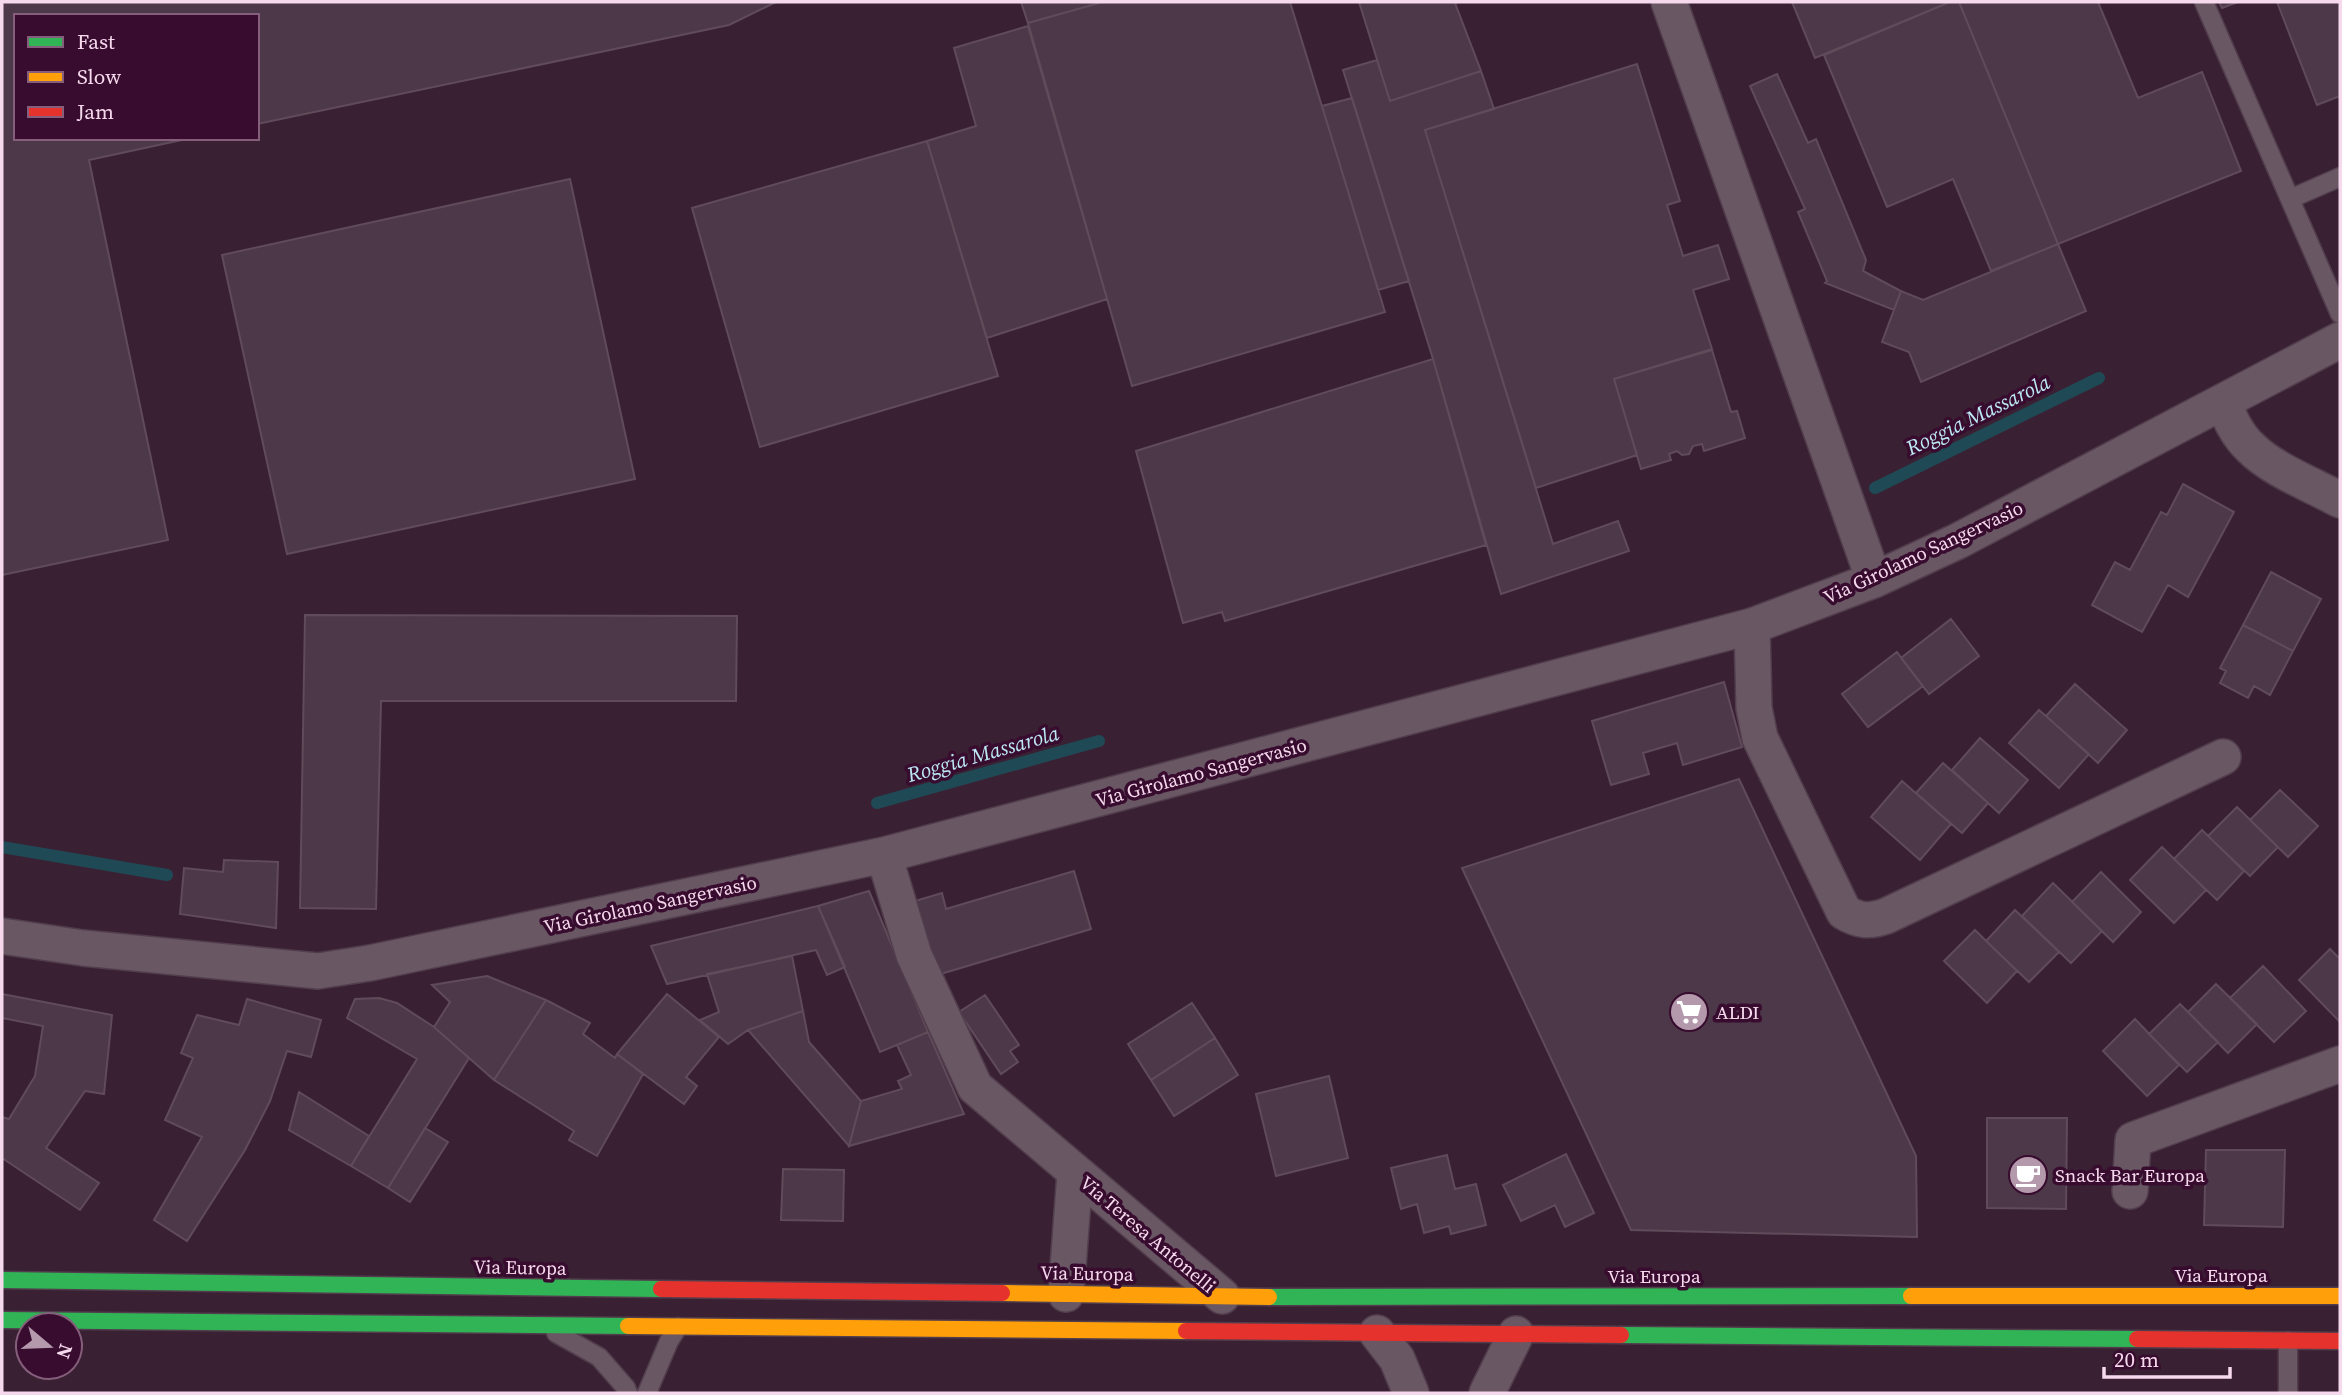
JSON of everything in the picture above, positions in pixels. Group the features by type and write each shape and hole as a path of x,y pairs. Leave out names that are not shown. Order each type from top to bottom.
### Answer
{"main road":[{"name":"Via Europa","path":"2,1280 1222,1296 2340,1296"},
{"path":"2,1321 2340,1341"}],"street":[{"path":"1669,2 1874,580"},
{"name":"Via Girolamo Sangervasio","path":"2,936 83,948 318,971 370,963 884,855 1752,626 1874,580 1958,541 2340,340"},
{"path":"2223,402 2236,430 2252,449 2273,464 2340,500"},
{"path":"1752,626 1754,708 1760,738 1844,912 1857,919 1872,921 1886,916 2222,757"},
{"name":"Via Teresa Antonelli","path":"884,855 914,956 975,1087 1222,1296"},
{"path":"2130,1191 2133,1140 2340,1064"},
{"name":"Via Teresa Antonelli","path":"1066,1294 1075,1173"},
{"path":"1377,1333 1397,1359 1410,1393"},
{"path":"1487,1393 1516,1334"}],"lane":[{"path":"2204,2 2340,314"},
{"path":"2290,199 2340,177"},
{"path":"540,1325 599,1357 628,1393"},
{"path":"647,1393 669,1341 679,1326"},
{"path":"2288,1341 2288,1393"}],"building":[{"path":"2,2 776,2 729,25 259,124 259,14 14,14 14,140 182,140 89,160 168,540 2,575"},
{"path":"1021,2 1103,2 1028,23"},
{"path":"1103,2 1290,2 1385,312 1132,386 1028,23"},
{"path":"1359,2 1459,2 1455,3 1481,71 1390,101"},
{"path":"1792,2 1950,2 1815,58"},
{"path":"1950,2 1959,2 2058,244 1991,271 1953,179 1887,207 1824,55"},
{"path":"1959,2 2098,2 2138,98 2202,72 2241,171 2058,244"},
{"path":"2219,2 2238,2 2222,8"},
{"path":"2277,2 2340,2 2340,96 2317,105"},
{"path":"1028,26 1107,299 987,338 927,141 976,126 954,48"},
{"path":"1377,60 1390,101 1481,71 1494,109 1425,130 1553,544 1618,521 1629,551 1501,594 1433,359 1343,70"},
{"path":"1637,64 1680,201 1667,205 1683,256 1718,245 1729,279 1693,290 1712,349 1614,379 1637,455 1536,488 1425,130"},
{"path":"1777,74 1808,143 1816,139 1866,260 1863,271 1901,291 1894,310 1825,283 1827,281 1798,212 1805,209 1750,86"},
{"path":"1352,98 1409,281 1378,290 1322,106"},
{"path":"927,141 998,376 760,447 692,208"},
{"path":"570,179 635,479 287,554 222,255"},
{"path":"2058,244 2086,311 1921,382 1909,352 1882,342 1901,291 1923,300"},
{"path":"1712,350 1731,412 1737,411 1745,438 1704,451 1702,444 1693,446 1689,454 1682,455 1677,451 1669,454 1671,460 1641,469 1614,379"},
{"path":"1433,359 1486,545 1225,621 1222,612 1183,623 1136,451"},
{"path":"2183,484 2234,512 2188,597 2168,585 2142,632 2092,605 2115,562 2130,570 2161,512 2167,515"},
{"path":"2271,572 2321,599 2293,651 2243,625"},
{"path":"305,615 737,616 736,701 381,701 376,909 300,908"},
{"path":"1951,619 1979,656 1929,694 1901,658"},
{"path":"2243,625 2293,651 2270,695 2254,686 2248,698 2220,683 2226,671 2220,668"},
{"path":"1897,652 1923,686 1868,727 1842,694"},
{"path":"1724,682 1742,747 1683,765 1677,743 1643,753 1649,774 1611,785 1592,721"},
{"path":"2075,684 2127,730 2098,763 2046,716"},
{"path":"2039,710 2089,754 2059,788 2009,743"},
{"path":"1980,738 2028,780 1999,813 1952,770"},
{"path":"1943,763 1988,803 1962,833 1916,793"},
{"name":"ALDI","path":"1739,779 1916,1156 1917,1237 1631,1230 1462,868"},
{"path":"1902,781 1951,824 1920,860 1871,817"},
{"path":"2280,790 2318,826 2288,857 2250,820"},
{"path":"2237,807 2278,847 2250,876 2208,836"},
{"path":"2202,830 2244,871 2217,900 2174,859"},
{"path":"2162,847 2206,890 2174,923 2130,880"},
{"path":"224,860 278,862 276,928 180,914 184,868 223,872"},
{"path":"1074,871 1091,929 934,976 912,902 942,893 946,909"},
{"path":"2101,872 2141,912 2113,942 2072,902"},
{"path":"2053,883 2102,931 2071,963 2022,916"},
{"path":"869,891 928,1032 880,1052 818,906"},
{"path":"818,906 845,967 827,975 816,950 667,984 651,946"},
{"path":"2015,910 2059,952 2029,982 1986,941"},
{"path":"1975,930 2017,971 1987,1003 1944,961"},
{"path":"2330,949 2340,959 2340,1022 2299,980"},
{"path":"792,956 803,1011 748,1030 728,1044 700,1020 719,1012 707,974"},
{"path":"2263,966 2306,1011 2274,1042 2230,998"},
{"path":"487,976 546,1000 494,1080 434,1027 450,1002 432,985"},
{"path":"2216,984 2257,1024 2228,1053 2188,1012"},
{"path":"2,994 112,1015 104,1094 85,1091 46,1148 99,1183 80,1210 2,1158 2,1117 9,1119 35,1076 43,1026 2,1018"},
{"path":"667,994 719,1037 686,1077 697,1086 684,1104 617,1054"},
{"path":"985,995 1019,1045 1010,1051 1018,1062 1001,1074 959,1012"},
{"path":"379,998 397,1003 434,1027 469,1058 388,1188 351,1166 417,1059 347,1018 355,999"},
{"path":"247,999 321,1020 311,1057 287,1051 270,1101 245,1150 187,1241 154,1220 202,1137 165,1120 193,1058 181,1053 197,1015 239,1025"},
{"path":"546,1000 590,1023 583,1034 615,1058 617,1054 643,1074 597,1156 569,1140 574,1131 494,1080"},
{"path":"1192,1003 1215,1038 1151,1080 1128,1044"},
{"path":"2180,1004 2218,1042 2187,1072 2149,1034"},
{"path":"803,1011 809,1042 861,1101 849,1146 748,1030"},
{"path":"2135,1019 2179,1065 2147,1096 2103,1051"},
{"path":"928,1032 964,1114 849,1146 861,1101 902,1089 898,1081 911,1075 897,1045"},
{"path":"1215,1038 1238,1075 1174,1116 1151,1080"},
{"path":"1329,1076 1348,1158 1276,1176 1256,1094"},
{"path":"299,1092 369,1136 351,1166 289,1130"},
{"path":"1987,1118 2067,1118 2066,1209 1987,1208"},
{"path":"425,1128 448,1142 410,1202 388,1188"},
{"path":"2206,1150 2285,1150 2283,1227 2204,1225"},
{"path":"1566,1154 1594,1213 1565,1227 1555,1205 1521,1221 1503,1185"},
{"path":"1447,1155 1455,1189 1476,1184 1486,1225 1451,1234 1449,1226 1424,1233 1417,1204 1401,1209 1391,1168"},
{"path":"783,1169 844,1170 843,1221 781,1220"}],"waterway":[{"name":"Roggia Massarola","path":"1875,488 2099,378"},
{"name":"Roggia Massarola","path":"877,803 1099,741"},
{"name":"Roggia Massarola","path":"2,847 167,875"}],"traffic: fast":[{"path":"2,1280 661,1289"},
{"path":"1269,1297 1911,1296"},
{"path":"2,1320 628,1326"},
{"path":"1621,1335 2137,1339"}],"traffic: slow":[{"path":"1002,1293 1269,1297"},
{"path":"1911,1296 2340,1296"},
{"path":"628,1326 1186,1331"}],"traffic: jam":[{"path":"661,1289 1002,1293"},
{"path":"1186,1331 1621,1335"},
{"path":"2137,1339 2340,1341"}],"place":[{"name":"ALDI","path":"1689,1012"},
{"name":"Snack Bar Europa","path":"2028,1175"}]}
